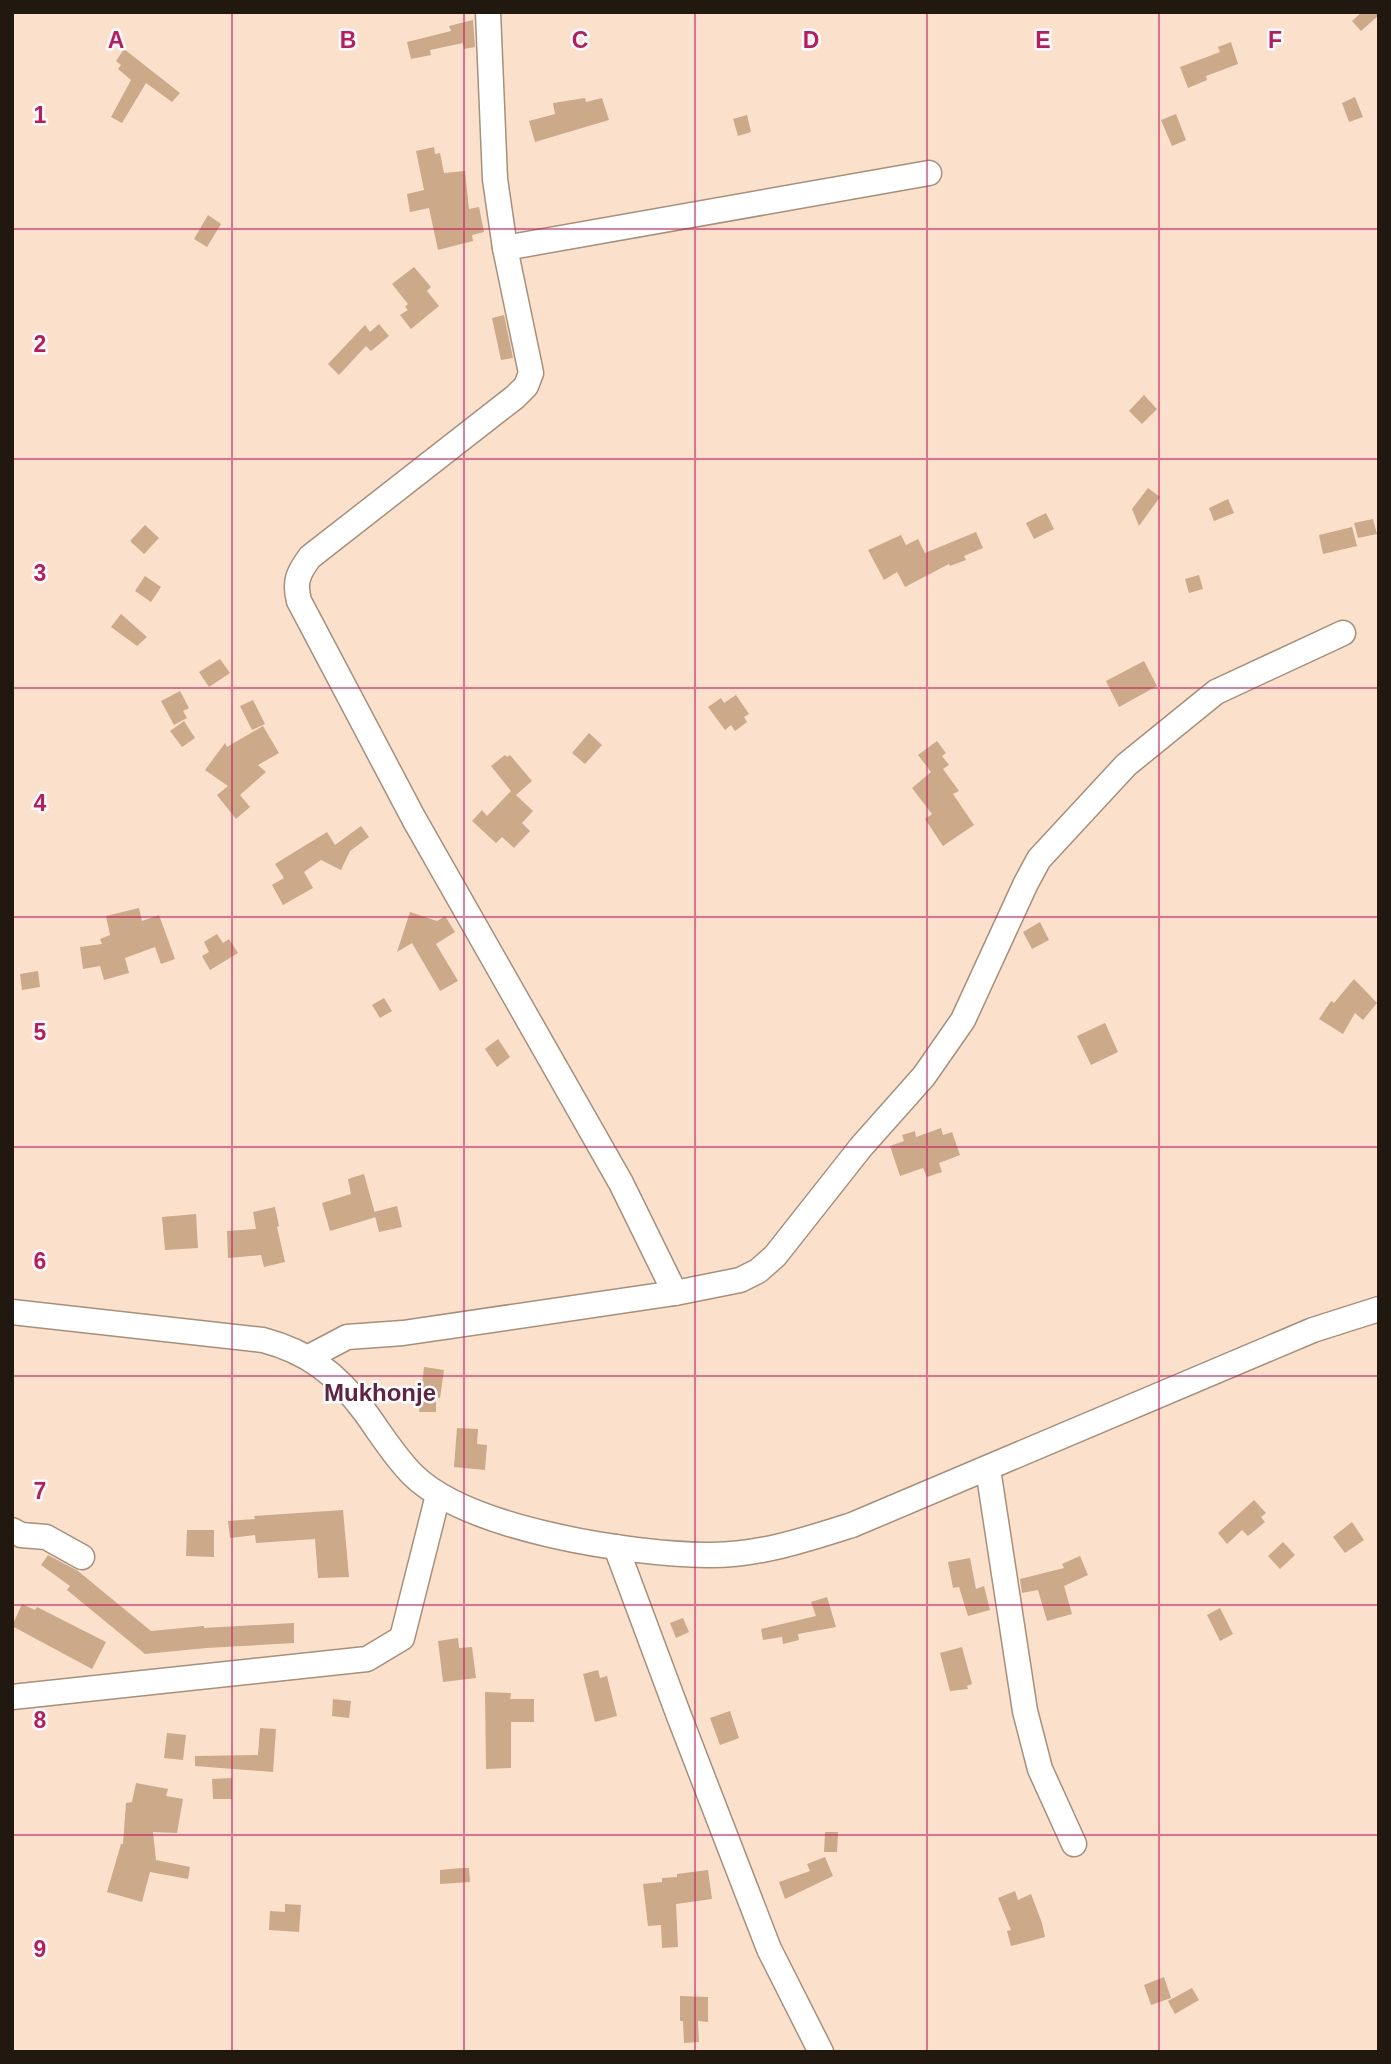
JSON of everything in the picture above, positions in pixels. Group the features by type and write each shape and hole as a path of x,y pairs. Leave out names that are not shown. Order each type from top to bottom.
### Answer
{"street":[{"path":"488,12 495,179 505,248 531,373 526,386 515,397 310,557 299,572 295,587 299,601 414,819 621,1183 676,1293"},
{"path":"505,248 929,173"},
{"path":"309,1357 347,1337 403,1333 676,1293 740,1280 758,1270 775,1256 861,1147 924,1076 964,1020 1039,859 1125,765 1216,692 1343,633"},
{"path":"12,1312 263,1340 289,1347 309,1357 338,1381 364,1411 390,1450 414,1476 438,1495 466,1510 546,1533 617,1547 708,1556 781,1548 852,1525 1313,1331 1379,1309"},
{"path":"988,1469 1025,1711 1040,1769 1074,1844"},
{"path":"12,1697 367,1659 402,1638 438,1495"},
{"path":"12,1530 21,1535 46,1537 82,1557"},
{"path":"617,1547 769,1949 821,2052"}],"building":[{"path":"1362,12 1379,12 1379,15 1361,31 1352,21"},
{"path":"473,20 475,47 464,49 463,43 430,50 431,55 411,59 407,42 451,31 449,26"},
{"path":"1231,42 1238,64 1206,76 1207,80 1188,88 1180,67 1220,52 1218,47"},
{"path":"124,49 180,93 172,102 146,83 122,123 111,117 131,80 118,69 121,65 116,61"},
{"path":"1355,97 1363,117 1349,122 1342,103"},
{"path":"585,98 586,102 602,98 609,120 535,142 529,121 555,114 553,103"},
{"path":"1176,114 1186,140 1172,146 1161,120"},
{"path":"747,115 751,132 738,136 733,119"},
{"path":"434,147 435,154 440,153 444,173 465,171 469,209 479,207 484,232 472,235 473,241 438,250 429,208 410,212 407,194 424,190 416,151"},
{"path":"208,215 221,224 207,247 194,239"},
{"path":"414,267 431,287 427,291 439,306 411,329 400,315 408,310 405,307 408,304 392,284"},
{"path":"504,315 513,358 501,360 492,318"},
{"path":"379,324 389,336 371,351 366,346 339,375 328,364 365,325 370,332"},
{"path":"1144,395 1157,409 1142,424 1129,411"},
{"path":"1148,488 1160,497 1139,526 1132,509"},
{"path":"1228,499 1234,513 1214,521 1209,508"},
{"path":"1046,513 1054,529 1034,539 1026,523"},
{"path":"1373,519 1377,534 1358,538 1354,523"},
{"path":"145,525 159,538 144,554 130,541"},
{"path":"1352,527 1357,546 1323,554 1319,535"},
{"path":"976,532 983,548 964,556 966,560 950,566 949,564 905,587 897,572 884,580 868,550 901,535 906,545 918,539 925,553"},
{"path":"1199,575 1203,589 1189,593 1185,579"},
{"path":"145,576 161,587 151,602 135,591"},
{"path":"121,614 147,637 137,646 111,627"},
{"path":"220,659 230,673 209,687 199,672"},
{"path":"1144,661 1157,686 1119,707 1106,681"},
{"path":"180,691 189,708 183,711 187,718 174,725 161,701"},
{"path":"736,695 749,714 744,717 747,722 735,731 731,725 725,730 708,707 721,698 724,703"},
{"path":"253,700 265,724 252,730 240,706"},
{"path":"184,721 195,738 182,747 170,731"},
{"path":"263,726 279,753 258,765 266,772 240,795 250,807 236,819 217,795 228,786 205,770 225,743 227,747"},
{"path":"589,733 602,745 585,764 572,753"},
{"path":"937,741 946,753 942,756 949,765 943,769 959,791 953,794 974,825 943,846 925,819 932,814 912,788 931,772 918,755"},
{"path":"505,755 510,755 532,781 516,795 533,811 522,823 530,831 514,848 502,837 496,843 472,821 482,810 487,816 511,791 491,766"},
{"path":"361,826 369,837 350,851 341,870 321,860 304,872 313,888 283,905 272,885 284,878 275,864 327,832 335,845"},
{"path":"139,908 142,921 159,915 175,959 161,964 155,947 125,958 129,973 104,980 100,966 83,969 80,947 102,944 100,939 110,935 106,916"},
{"path":"410,912 437,921 445,916 455,932 436,944 458,981 440,991 412,943 397,952"},
{"path":"1040,922 1049,940 1032,949 1023,932"},
{"path":"217,934 223,943 229,939 238,953 210,970 202,956 209,952 204,942"},
{"path":"38,971 40,987 22,990 20,974"},
{"path":"1354,979 1377,1003 1363,1020 1355,1013 1343,1034 1319,1019 1331,1001 1334,1003"},
{"path":"384,998 392,1011 380,1018 372,1005"},
{"path":"1105,1023 1118,1052 1091,1065 1077,1036"},
{"path":"498,1039 510,1057 497,1067 485,1049"},
{"path":"941,1128 943,1135 952,1132 960,1155 939,1163 942,1172 927,1177 923,1168 900,1176 890,1146 904,1141 902,1135 915,1131 916,1137"},
{"path":"364,1174 376,1217 330,1231 322,1203 351,1194 348,1179"},
{"path":"397,1206 402,1227 379,1232 374,1212"},
{"path":"275,1207 285,1262 264,1267 261,1255 228,1258 227,1231 256,1229 253,1212"},
{"path":"196,1214 198,1248 165,1250 162,1217"},
{"path":"424,1367 444,1370 440,1398 436,1397 436,1412 419,1412"},
{"path":"457,1428 478,1429 477,1444 487,1445 485,1470 454,1467"},
{"path":"1254,1500 1266,1513 1261,1517 1265,1522 1248,1536 1242,1530 1227,1544 1218,1533"},
{"path":"343,1510 349,1577 318,1578 315,1539 256,1543 255,1535 230,1538 228,1521 255,1519 254,1516"},
{"path":"1352,1522 1364,1540 1345,1553 1333,1537"},
{"path":"187,1530 214,1530 214,1557 186,1556"},
{"path":"1283,1542 1295,1555 1280,1569 1268,1556"},
{"path":"48,1555 78,1571 151,1631 294,1623 294,1643 145,1654 67,1590 70,1586 41,1565"},
{"path":"1080,1556 1088,1575 1064,1586 1072,1614 1047,1621 1038,1590 1022,1593 1020,1579 1064,1568 1062,1564"},
{"path":"970,1558 976,1589 984,1586 990,1610 968,1616 959,1587 953,1588 948,1562"},
{"path":"827,1597 836,1627 798,1634 799,1640 783,1644 782,1637 763,1640 761,1629 816,1616 811,1602"},
{"path":"22,1604 35,1610 37,1607 106,1642 92,1669 12,1626"},
{"path":"1220,1608 1233,1634 1220,1641 1207,1615"},
{"path":"683,1618 689,1632 676,1638 670,1623"},
{"path":"458,1638 459,1648 472,1647 476,1678 443,1682 438,1641"},
{"path":"962,1647 972,1684 967,1686 968,1689 950,1691 940,1653"},
{"path":"598,1670 600,1678 607,1676 617,1716 595,1722 583,1674"},
{"path":"485,1692 511,1693 510,1699 534,1699 534,1722 511,1722 511,1768 486,1769"},
{"path":"333,1699 351,1701 349,1718 332,1716"},
{"path":"730,1711 739,1738 720,1745 710,1718"},
{"path":"260,1728 276,1729 273,1772 195,1766 195,1756 258,1755"},
{"path":"167,1733 186,1735 183,1760 164,1758"},
{"path":"232,1778 232,1799 213,1799 212,1779"},
{"path":"136,1783 168,1789 166,1796 183,1799 177,1833 153,1832 156,1860 190,1867 188,1879 150,1872 142,1902 107,1892 123,1844 126,1803 132,1802"},
{"path":"825,1832 838,1832 837,1852 824,1852"},
{"path":"825,1857 833,1876 785,1899 779,1882 810,1871 807,1864"},
{"path":"469,1868 470,1882 440,1884 440,1870"},
{"path":"708,1870 712,1899 676,1904 678,1947 662,1948 661,1925 648,1926 643,1884 662,1882 662,1878 677,1877 677,1874"},
{"path":"1015,1891 1018,1900 1031,1894 1045,1937 1011,1946 1007,1931 1011,1930 998,1898"},
{"path":"285,1904 301,1905 299,1932 269,1930 270,1911 285,1912"},
{"path":"1164,1977 1171,1998 1151,2005 1144,1985"},
{"path":"1192,1988 1199,2000 1175,2014 1168,2001"},
{"path":"680,1996 708,1997 708,2022 698,2021 699,2042 684,2043 683,2021 680,2021"}],"district":[{"name":"Mukhonje","path":"380,1392"}]}
